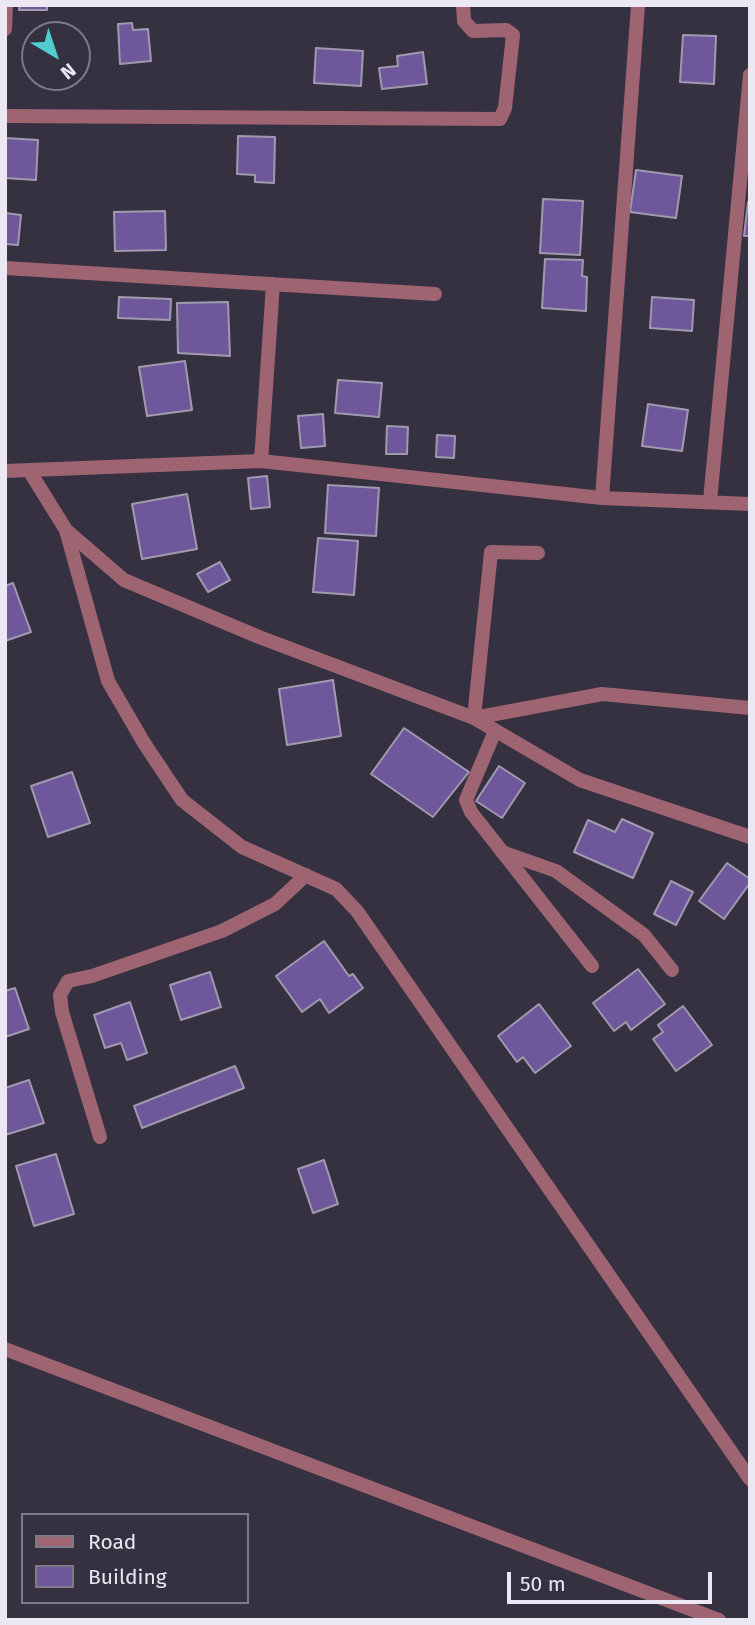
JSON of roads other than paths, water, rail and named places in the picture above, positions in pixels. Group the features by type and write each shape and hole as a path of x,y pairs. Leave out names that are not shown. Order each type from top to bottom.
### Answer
{"street":[{"path":"5,29 6,5"},
{"path":"5,116 500,119 505,108 513,35 506,30 473,32 464,21 463,5"},
{"path":"602,498 638,5"},
{"path":"710,501 750,75"},
{"path":"5,268 435,294"},
{"path":"261,461 273,284"},
{"path":"5,471 261,461 602,498 750,504"},
{"path":"30,472 66,530 108,681 144,743 182,800 242,847 336,889 358,911 750,1479"},
{"path":"66,530 124,580 259,637 474,718 580,780 750,837"},
{"path":"474,718 491,552 538,553"},
{"path":"474,718 602,694 750,708"},
{"path":"495,731 466,800 478,822 592,966"},
{"path":"501,851 556,871 644,935 672,970"},
{"path":"100,1137 62,1012 60,995 68,981 92,976 222,931 275,904 306,875"},
{"path":"5,1349 719,1620"}]}
